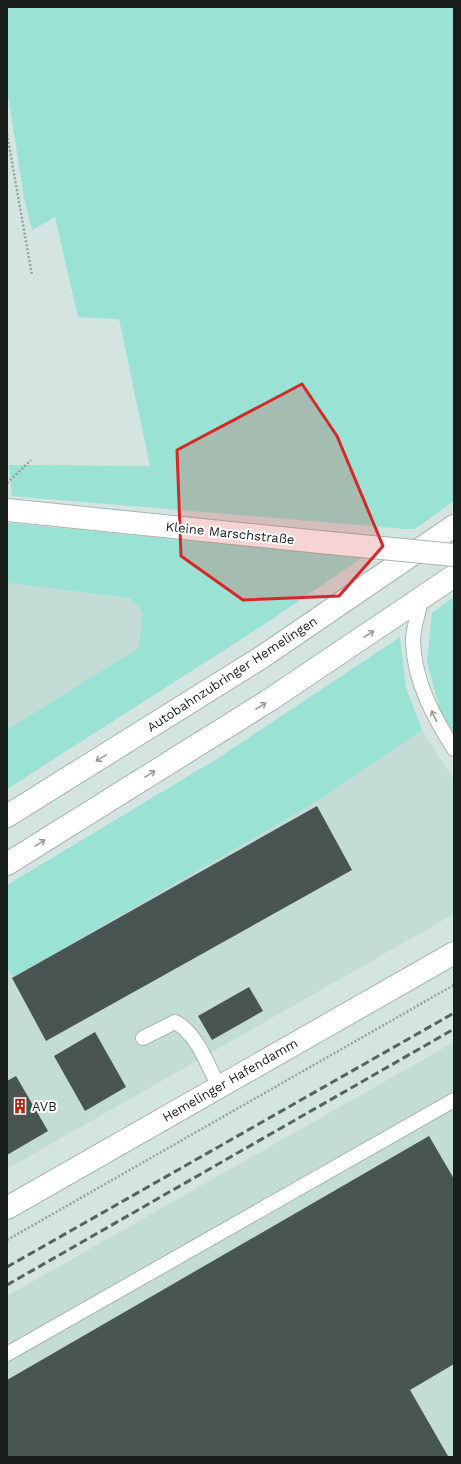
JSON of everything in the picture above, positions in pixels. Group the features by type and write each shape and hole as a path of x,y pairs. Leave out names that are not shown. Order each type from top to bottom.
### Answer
{"main road":[{"name":"Kleine Marschstraße","path":"7,510 454,555"},
{"name":"Autobahnzubringer Hemelingen","path":"7,816 262,657 454,526"},
{"path":"7,864 268,701 454,576"},
{"name":"Hemelinger Hafendamm","path":"7,1208 454,953"}],"lane":[{"path":"421,599 413,640 419,677 434,717 454,749"},
{"path":"143,1038 175,1022 183,1026 194,1041 219,1087"},
{"path":"7,1354 454,1100"}],"path":[{"path":"7,134 32,276"},
{"path":"7,483 31,460"},
{"path":"7,1240 454,985"}],"highlighted area":[{"path":"302,384 337,436 383,546 339,596 243,600 181,556 177,450"}],"shaded area":[{"path":"7,583 129,598 143,612 140,648 7,730"},
{"path":"422,730 454,780 454,914 7,1169 7,970 8,969 14,977 316,802"},
{"path":"454,1042 454,1457 7,1457 7,1296"}],"green space":[{"path":"7,7 454,7 454,501 415,529 405,529 12,496 9,465 150,466 119,319 78,317 55,217 32,230 24,198 7,89"},
{"path":"7,523 363,557 268,622 7,789 7,730 139,648 143,612 129,598 7,583"},
{"path":"454,597 454,733 440,711 427,661 432,613"},
{"path":"400,637 406,688 422,730 316,802 14,977 9,970 7,970 7,885 215,760"}],"building":[{"path":"317,806 352,870 46,1041 12,978"},
{"path":"249,987 263,1011 212,1040 198,1016"},
{"path":"95,1032 126,1087 85,1111 54,1056"},
{"name":"AVB","path":"16,1076 48,1131 7,1155 7,1081"},
{"path":"429,1136 454,1179 454,1364 410,1390 448,1456 7,1457 7,1380"}],"railway":[{"path":"7,1267 454,1013"},
{"path":"7,1285 454,1029"}],"place":[{"name":"AVB","path":"20,1106"}]}
